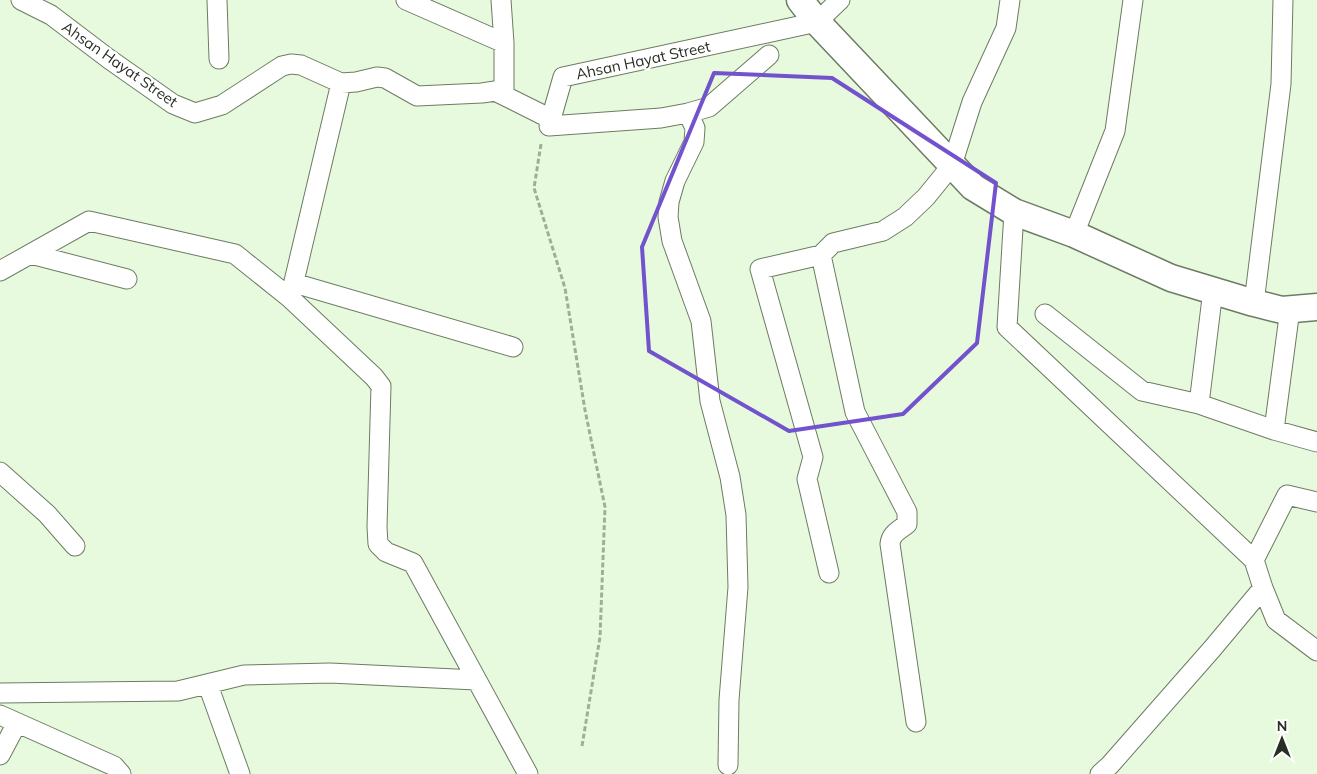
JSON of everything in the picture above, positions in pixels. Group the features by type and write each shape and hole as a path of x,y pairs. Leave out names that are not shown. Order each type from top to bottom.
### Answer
{"street":[{"name":"Ahsan Hayat Street","path":"21,0 52,16 173,104 195,113 222,105 282,66 291,64 301,65 341,83 377,77 384,78 417,96 495,91 552,119 563,77 818,22"},
{"path":"217,0 219,59"},
{"path":"406,0 504,44"},
{"path":"501,0 504,44 504,95"},
{"path":"800,0 818,22 973,187 1014,212 1074,234 1171,278 1282,310 1317,307"},
{"path":"818,22 840,0"},
{"path":"829,573 807,479 813,457 760,269 822,255 833,243 883,231 905,217 926,197 952,165 972,102 1006,28 1010,0"},
{"path":"1074,234 1116,131 1133,0"},
{"path":"1254,303 1281,84 1283,0"},
{"path":"549,126 661,118 709,107 769,55"},
{"path":"292,290 341,83"},
{"path":"688,113 695,128 694,142 675,181 669,202 668,217 672,241 701,321 710,401 730,477 736,515 738,587 729,700 728,765"},
{"path":"1014,212 1007,327 1254,560 1276,620 1317,651"},
{"path":"0,271 89,220 235,254 292,290 374,376 380,386 378,544 386,552 413,563 528,774"},
{"path":"31,254 127,279"},
{"path":"822,255 855,412 907,512 907,524 892,535 890,544 916,722"},
{"path":"292,290 513,347"},
{"path":"1199,404 1213,290"},
{"path":"1274,430 1290,309"},
{"path":"1045,314 1142,391 1199,404 1274,430 1317,442"},
{"path":"0,472 47,514 75,546"},
{"path":"1254,560 1287,496 1317,502"},
{"path":"1100,774 1212,649 1263,588"},
{"path":"0,693 178,691 244,675 330,673 476,680"},
{"path":"208,685 240,774"},
{"path":"0,755 8,719 114,766 120,774"}],"path":[{"path":"549,126 539,146 534,188 566,288 585,410 605,507 600,637 582,746"}],"highlighted area":[{"path":"714,73 832,78 996,183 977,343 903,414 789,431 649,351 642,247"}]}
